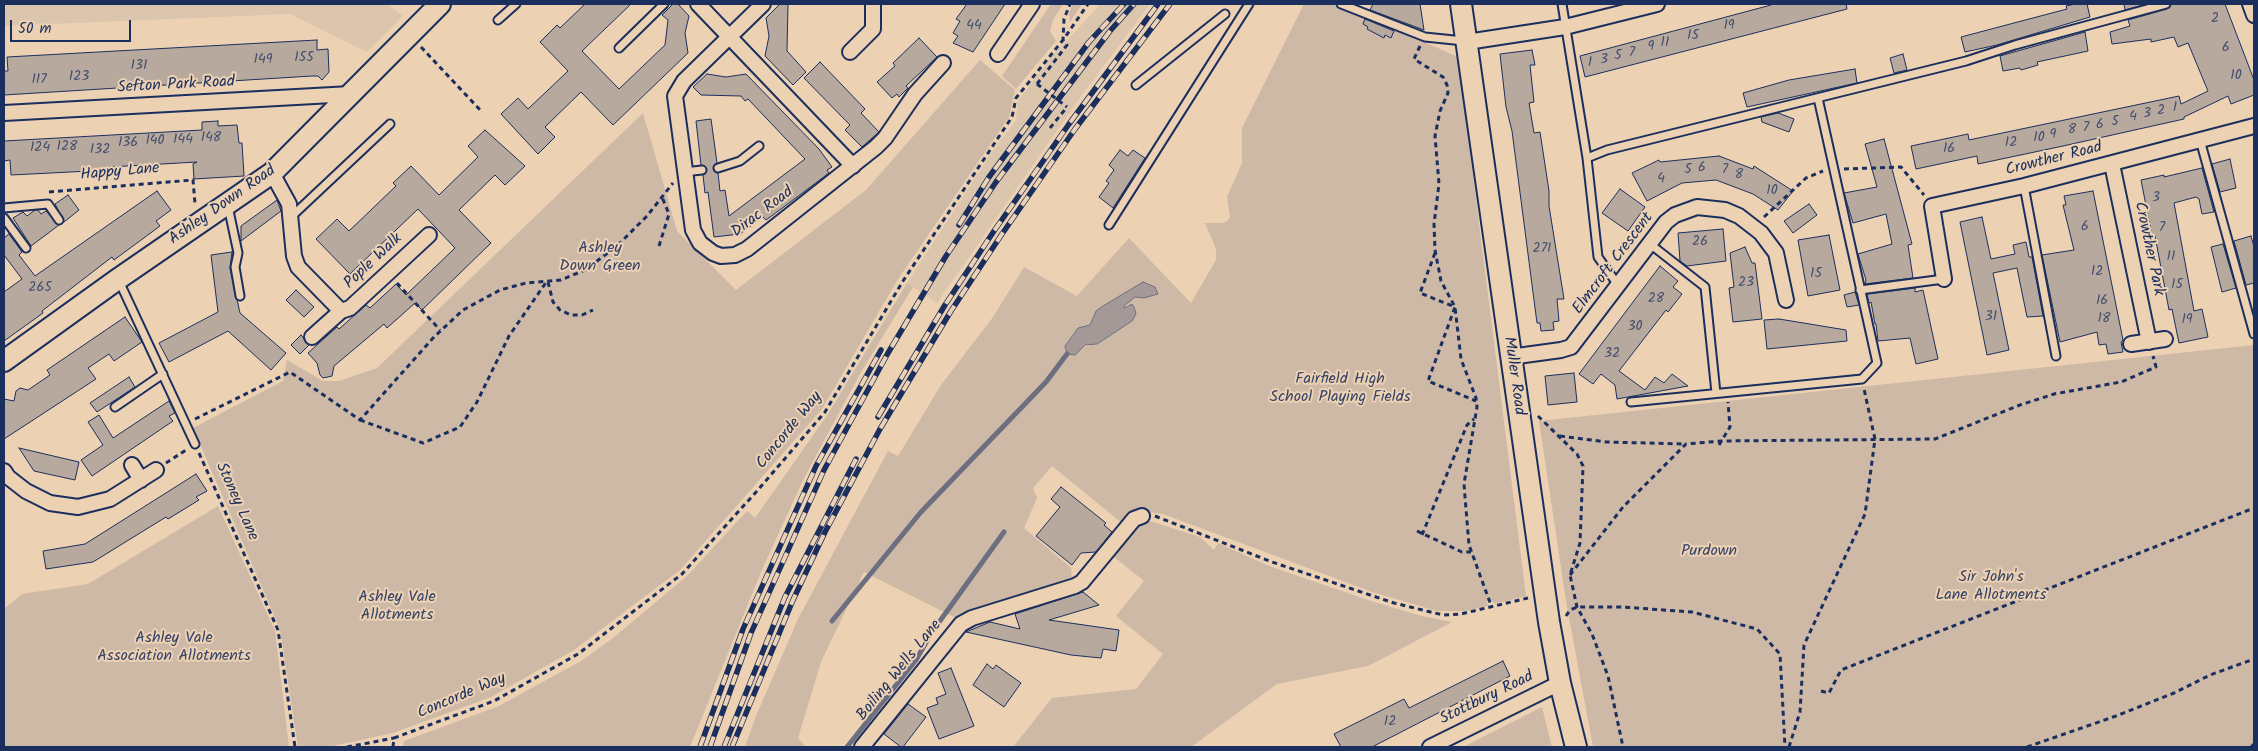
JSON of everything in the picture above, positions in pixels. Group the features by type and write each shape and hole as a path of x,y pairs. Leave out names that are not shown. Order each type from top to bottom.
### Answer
{"main road":[{"name":"Ashley Down Road","path":"4,361 118,279 272,174 440,4"},
{"name":"Muller Road","path":"1461,4 1549,622 1560,683 1576,747"}],"street":[{"path":"698,4 853,166"},
{"name":"Dirac Road","path":"763,4 729,35 684,81 676,94 684,172 695,236 713,253 729,256 747,249 853,166 885,138 915,94 943,63"},
{"path":"850,52 873,29 873,4"},
{"path":"998,54 1032,4"},
{"path":"1467,42 1565,27 1657,4"},
{"path":"2250,4 2254,15"},
{"name":"Sefton Park Road","path":"4,113 351,94"},
{"name":"Crowther Road","path":"1932,206 2024,186 2254,126"},
{"name":"Crowther Park","path":"2112,164 2149,342"},
{"name":"Pople Walk","path":"272,174 289,204 294,256 298,267 341,311"},
{"path":"1932,206 1944,279"},
{"name":"Elmcroft Crescent","path":"1510,357 1571,347 1666,222 1675,215 1697,207 1725,210 1739,216 1754,226 1776,253 1786,300"},
{"name":"Pople Walk","path":"312,337 341,311 350,308 429,235"},
{"path":"2130,344 2166,339"},
{"path":"132,465 141,480"},
{"path":"4,470 8,477 26,491 50,502 78,507 110,498 156,470"},
{"name":"Boiling Wells Lane","path":"862,747 961,624 972,618 1075,586 1082,582 1134,519 1142,516"},
{"name":"Stottbury Road","path":"1430,747 1560,683"}],"lane":[{"path":"498,20 516,4"},
{"path":"619,48 664,4"},
{"path":"1109,225 1249,4"},
{"path":"1341,4 1425,36 1467,42"},
{"path":"1562,4 1587,158 1598,257 1619,286"},
{"path":"1587,158 1607,150 1966,61 2015,45 2166,4"},
{"path":"1136,85 1225,14"},
{"path":"1630,402 1862,379 1877,363 1818,98"},
{"path":"290,217 390,124"},
{"path":"2200,140 2254,334"},
{"path":"718,168 740,161 759,146"},
{"path":"684,172 702,170"},
{"path":"2024,186 2056,356"},
{"path":"228,203 238,253 235,267 240,296"},
{"path":"4,208 48,204 59,220"},
{"path":"4,218 26,248"},
{"path":"1650,244 1705,287 1716,393"},
{"path":"118,279 195,444"},
{"path":"1860,290 1944,279"},
{"path":"115,407 163,374"}],"path":[{"path":"1050,128 1066,107 1036,84 1067,45 1063,40 1065,11 1070,4"},
{"name":"Concorde Way","path":"347,747 394,738 494,700 578,654 682,574 758,491 824,412 903,280 1012,117 1016,98 1063,40 1088,4"},
{"path":"1425,36 1414,59 1443,77 1448,93 1440,111 1434,136 1439,184 1434,224 1435,253 1441,281 1455,307 1461,359 1476,401 1464,484 1471,552 1492,608"},
{"path":"434,62 482,112"},
{"path":"1754,226 1806,178 1823,170 1901,167 1932,206"},
{"path":"360,420 440,330 463,310 490,294 517,285 578,274 604,257 642,221 684,172"},
{"name":"Happy Lane","path":"44,192 193,180 197,224"},
{"path":"659,246 669,214 662,197"},
{"path":"1435,253 1420,293 1455,307"},
{"path":"388,273 440,330"},
{"path":"547,281 553,302 560,310 571,315 582,315 593,310"},
{"path":"186,424 290,372 360,420 423,443 460,427 477,402 513,329 547,281"},
{"path":"1455,307 1428,381 1476,401"},
{"path":"1558,436 1607,442 1686,444 1875,438 1935,439 2020,405 2054,394 2120,382 2156,367"},
{"path":"1789,747 1800,712 1804,646 1865,514 1875,438 1862,379"},
{"path":"1720,443 1730,427 1728,392"},
{"path":"1538,415 1577,454 1583,466 1580,543 1570,575 1577,607 1592,634 1608,676 1623,747"},
{"path":"1422,535 1466,425 1475,418"},
{"path":"156,470 195,444"},
{"name":"Stoney Lane","path":"195,444 278,630 295,747"},
{"path":"1570,575 1623,508 1686,444"},
{"path":"1821,691 1829,693 1841,670 2254,508"},
{"path":"1142,516 1153,515 1272,562 1418,609 1443,615 1462,614 1492,608 1545,594"},
{"path":"1417,531 1422,535 1462,552 1471,552"},
{"path":"1549,622 1565,618 1570,610 1577,607 1622,607 1692,612 1757,629 1780,654 1785,747"},
{"path":"2027,747 2116,716 2174,693 2210,675 2254,659"},
{"path":"393,747 394,738"},
{"path":"2251,747 2254,744"}],"shaded area":[{"path":"4,4 388,4 403,16 367,52 290,14 4,26"},
{"path":"1101,4 1150,4 1079,99 937,303 907,283 992,152 1016,120 1018,101 1052,56"},
{"path":"1143,282 1155,287 1158,294 1144,298 1135,297 1124,306 1124,308 1132,304 1134,307 1136,314 1132,321 1097,344 1085,345 1075,355 1067,354 1065,346 1078,328 1090,325 1096,311"}],"green space":[{"path":"1051,4 1063,4 1053,20 1050,31 1056,41 1016,89 1002,76"},
{"path":"1073,4 1082,4 1070,22 1069,13"},
{"name":"Fairfield High School Playing Fields","path":"1304,4 1331,4 1366,16 1458,57 1526,596 1494,604 1493,601 1487,602 1488,606 1465,611 1437,611 1372,592 1163,514 1142,511 1123,524 1052,466 1033,488 1037,498 1024,528 1071,568 1072,580 960,620 864,572 821,662 798,738 806,747 745,747 756,716 798,619 888,451 898,456 941,385 993,317 1024,267 1077,296 1129,238 1191,303 1216,260 1216,249 1205,223 1222,223 1230,217 1227,197 1242,163 1242,128","holes":["1147,283 1155,287 1155,296 1135,297 1123,307 1130,304 1134,318 1132,321 1097,344 1083,347 1067,343 1074,332 1090,325 1097,311 1103,306"]},
{"name":"Ashley Vale Allotments","path":"980,60 1015,90 1009,117 898,279 822,409 680,570 574,650 491,697 393,733 328,747 298,747 280,629 193,428 283,381 287,360 323,381 339,381 377,368 643,113 677,231 736,290 866,190"},
{"path":"907,283 913,287 860,374 804,478 761,572 690,747 403,747 404,741 499,706 581,661 613,638 687,576 747,511 755,518 828,414"},
{"path":"2254,345 2254,747 1593,747 1566,601 1539,421"},
{"name":"Ashley Vale Association Allotments","path":"218,506 275,631 289,747 4,747 4,609 22,594 88,584"},
{"path":"1150,521 1200,537 1214,550 1218,543 1269,566 1371,601 1422,616 1452,622 1368,666 1277,684 1191,747 1013,747 1052,698 1136,689 1163,654 1116,616 1144,581 1113,556 1138,525"},
{"path":"1542,707 1552,747 1463,747 1469,744"}],"building":[{"path":"585,4 631,4 582,51 619,89 665,45 668,20 662,15 673,4 678,4 689,16 685,33 688,53 613,125 581,92 545,127 555,137 538,154 501,114 518,98 528,109 568,71 540,42 557,25 560,28"},
{"path":"780,4 788,4 787,51 806,72 793,85 765,56 769,36 766,18"},
{"path":"967,4 1005,4 973,52 953,43 958,36 953,33 960,21 956,19"},
{"path":"1373,4 1420,4 1424,30 1370,10"},
{"path":"1771,4 1846,4 1847,9 1585,77 1580,56"},
{"path":"2087,4 2090,17 1997,45 1965,52 1961,37 2067,9 2066,6"},
{"path":"2124,4 2147,4 2125,10"},
{"path":"2171,4 2225,4 2254,80 2254,95 2231,104 2228,96 2184,117 2184,119 2063,146 1978,164 1977,156 1916,169 1911,146 1968,134 1969,140 2179,96 2181,104 2208,91 2188,43 2178,47 2174,37 2151,42 2151,39 2112,44 2110,32 2130,26 2128,20 2167,9"},
{"path":"1365,19 1394,31 1391,38 1385,35 1384,38 1367,29 1368,27 1363,24"},
{"path":"2085,32 2088,51 2037,62 2038,65 2021,70 2020,68 2003,71 2000,56"},
{"path":"919,38 937,57 906,86 908,88 899,97 897,94 892,98 877,82 895,66 893,63"},
{"path":"317,40 317,50 328,49 329,72 322,80 318,76 312,76 4,95 4,71 8,71 7,57"},
{"path":"1532,50 1535,65 1530,65 1534,102 1529,103 1534,133 1540,132 1549,191 1549,206 1564,299 1557,299 1559,321 1553,322 1554,330 1541,331 1540,323 1537,323 1500,54"},
{"path":"1903,54 1907,70 1894,73 1890,58"},
{"path":"820,62 865,109 861,113 879,132 862,147 845,130 850,125 804,78"},
{"path":"1855,69 1857,83 1747,107 1743,93 1789,80"},
{"path":"707,74 726,77 746,74 819,149 832,167 827,170 829,173 773,215 766,220 763,217 740,234 714,237 708,192 705,193 703,175 707,169 701,165 696,121 711,119 717,163 713,169 718,173 720,191 725,190 729,216 805,159 748,99 745,101 741,96 701,95 693,87"},
{"path":"1778,113 1794,119 1789,132 1762,122 1761,117"},
{"path":"218,121 218,126 237,125 239,143 242,143 244,176 194,179 193,164 197,162 109,167 110,170 11,175 10,160 4,161 4,141 202,130 202,122"},
{"path":"485,130 525,166 505,185 495,175 459,210 491,243 422,310 415,303 387,328 384,324 334,366 332,376 323,378 320,375 317,363 308,353 337,327 339,329 366,305 370,308 396,284 406,295 455,248 418,209 350,274 316,239 337,219 349,231 396,186 393,183 411,166 439,195 478,157 468,146"},
{"path":"1884,139 1912,244 1908,245 1913,278 1865,284 1866,280 1858,254 1892,244 1886,214 1853,223 1844,193 1877,187 1865,144"},
{"path":"1120,150 1128,156 1133,150 1145,158 1113,208 1099,197 1109,183 1106,181 1114,170 1109,165"},
{"path":"1719,156 1753,169 1754,166 1793,191 1778,210 1753,194 1716,180 1682,183 1647,201 1632,173 1659,160 1660,162"},
{"path":"2230,159 2236,188 2220,192 2212,164"},
{"path":"2202,168 2214,212 2202,214 2199,199 2196,197 2174,203 2194,311 2202,309 2208,337 2179,343 2172,309 2169,310 2155,236 2152,236 2141,180"},
{"path":"1620,189 1645,207 1628,231 1602,213"},
{"path":"157,191 171,210 156,221 160,226 114,260 112,257 42,311 43,313 4,341 4,292 22,279 4,255 4,238 9,234 22,252 19,255 35,276"},
{"path":"2093,191 2123,340 2121,342 2123,352 2108,354 2106,344 2099,345 2097,332 2060,342 2042,255 2074,250 2063,205 2066,205 2064,196"},
{"path":"68,195 79,210 64,222 55,204"},
{"path":"277,200 281,211 241,241 241,226"},
{"path":"1809,204 1817,215 1793,233 1784,221"},
{"path":"38,210 41,214 46,211 59,225 31,246 13,218 23,212 27,216"},
{"path":"1982,217 1991,259 2015,254 2013,245 2026,242 2029,257 2032,257 2043,316 2027,317 2017,268 1993,273 2009,350 1987,355 1960,222"},
{"path":"1723,229 1726,261 1687,266 1680,261 1678,233"},
{"path":"1829,235 1840,290 1808,296 1798,240"},
{"path":"2251,236 2254,247 2254,283 2246,285 2234,241"},
{"path":"2223,244 2236,288 2222,292 2211,247"},
{"path":"1745,247 1752,263 1755,263 1762,319 1733,322 1729,288 1734,287 1730,253"},
{"path":"232,252 230,268 240,313 286,353 271,370 228,331 169,362 159,343 218,312 211,255"},
{"path":"1660,266 1678,281 1673,287 1682,294 1668,312 1666,310 1619,371 1645,390 1655,377 1664,383 1672,374 1688,386 1617,399 1615,385 1601,374 1593,384 1579,374"},
{"path":"1915,288 1915,292 1923,290 1938,359 1916,364 1910,338 1878,341 1871,302 1869,303 1867,294"},
{"path":"296,290 314,307 304,317 286,300"},
{"path":"1855,292 1859,305 1847,307 1844,295"},
{"path":"125,317 142,342 114,361 109,354 88,368 96,379 4,439 4,399 14,401 16,391 20,388 28,390 50,375 47,370"},
{"path":"1779,319 1846,330 1847,341 1767,349 1764,320"},
{"path":"301,335 309,345 300,354 291,345"},
{"path":"1574,373 1577,402 1548,405 1545,376"},
{"path":"129,377 135,387 97,412 90,403"},
{"path":"169,401 175,413 169,416 173,421 92,476 81,460 103,445 88,422 99,415 113,438"},
{"path":"19,448 79,462 75,480 34,471"},
{"path":"196,474 207,491 196,497 199,500 168,519 166,517 93,562 46,569 43,551 85,544"},
{"path":"1061,487 1106,523 1104,525 1112,532 1096,552 1081,553 1072,565 1036,536 1060,507 1051,499"},
{"path":"1083,592 1099,605 1049,620 1119,630 1116,651 1103,649 1101,658 1071,655 966,632 990,622 1020,629 1015,614"},
{"path":"1503,661 1510,676 1372,747 1341,747 1334,734 1404,699 1409,708"},
{"path":"987,664 993,669 996,665 1021,683 1004,707 973,685"},
{"path":"951,668 974,726 939,739 927,708 938,704 936,698 946,694 938,673"},
{"path":"908,704 926,717 903,747 901,747 884,734"}],"waterway":[{"path":"832,621 921,512 1046,382 1067,354"},
{"path":"847,747 916,660 932,632 1004,532"}],"railway":[{"path":"959,225 989,177 1089,42 1124,4"},
{"path":"710,747 751,633 824,470 888,353 946,256 996,182 1110,31 1134,4"},
{"path":"878,417 945,305 994,231 1069,124 1158,4"},
{"path":"732,747 793,600 825,532 880,429 951,311 1002,234 1075,129 1170,4"},
{"path":"700,747 743,629 816,466 881,350"},
{"path":"724,747 785,597 856,459"}],"park label":[{"name":"Ashley Down Green","path":"600,258"},
{"name":"Purdown","path":"1709,552"},
{"name":"Sir John's Lane Allotments","path":"1991,587"}]}
